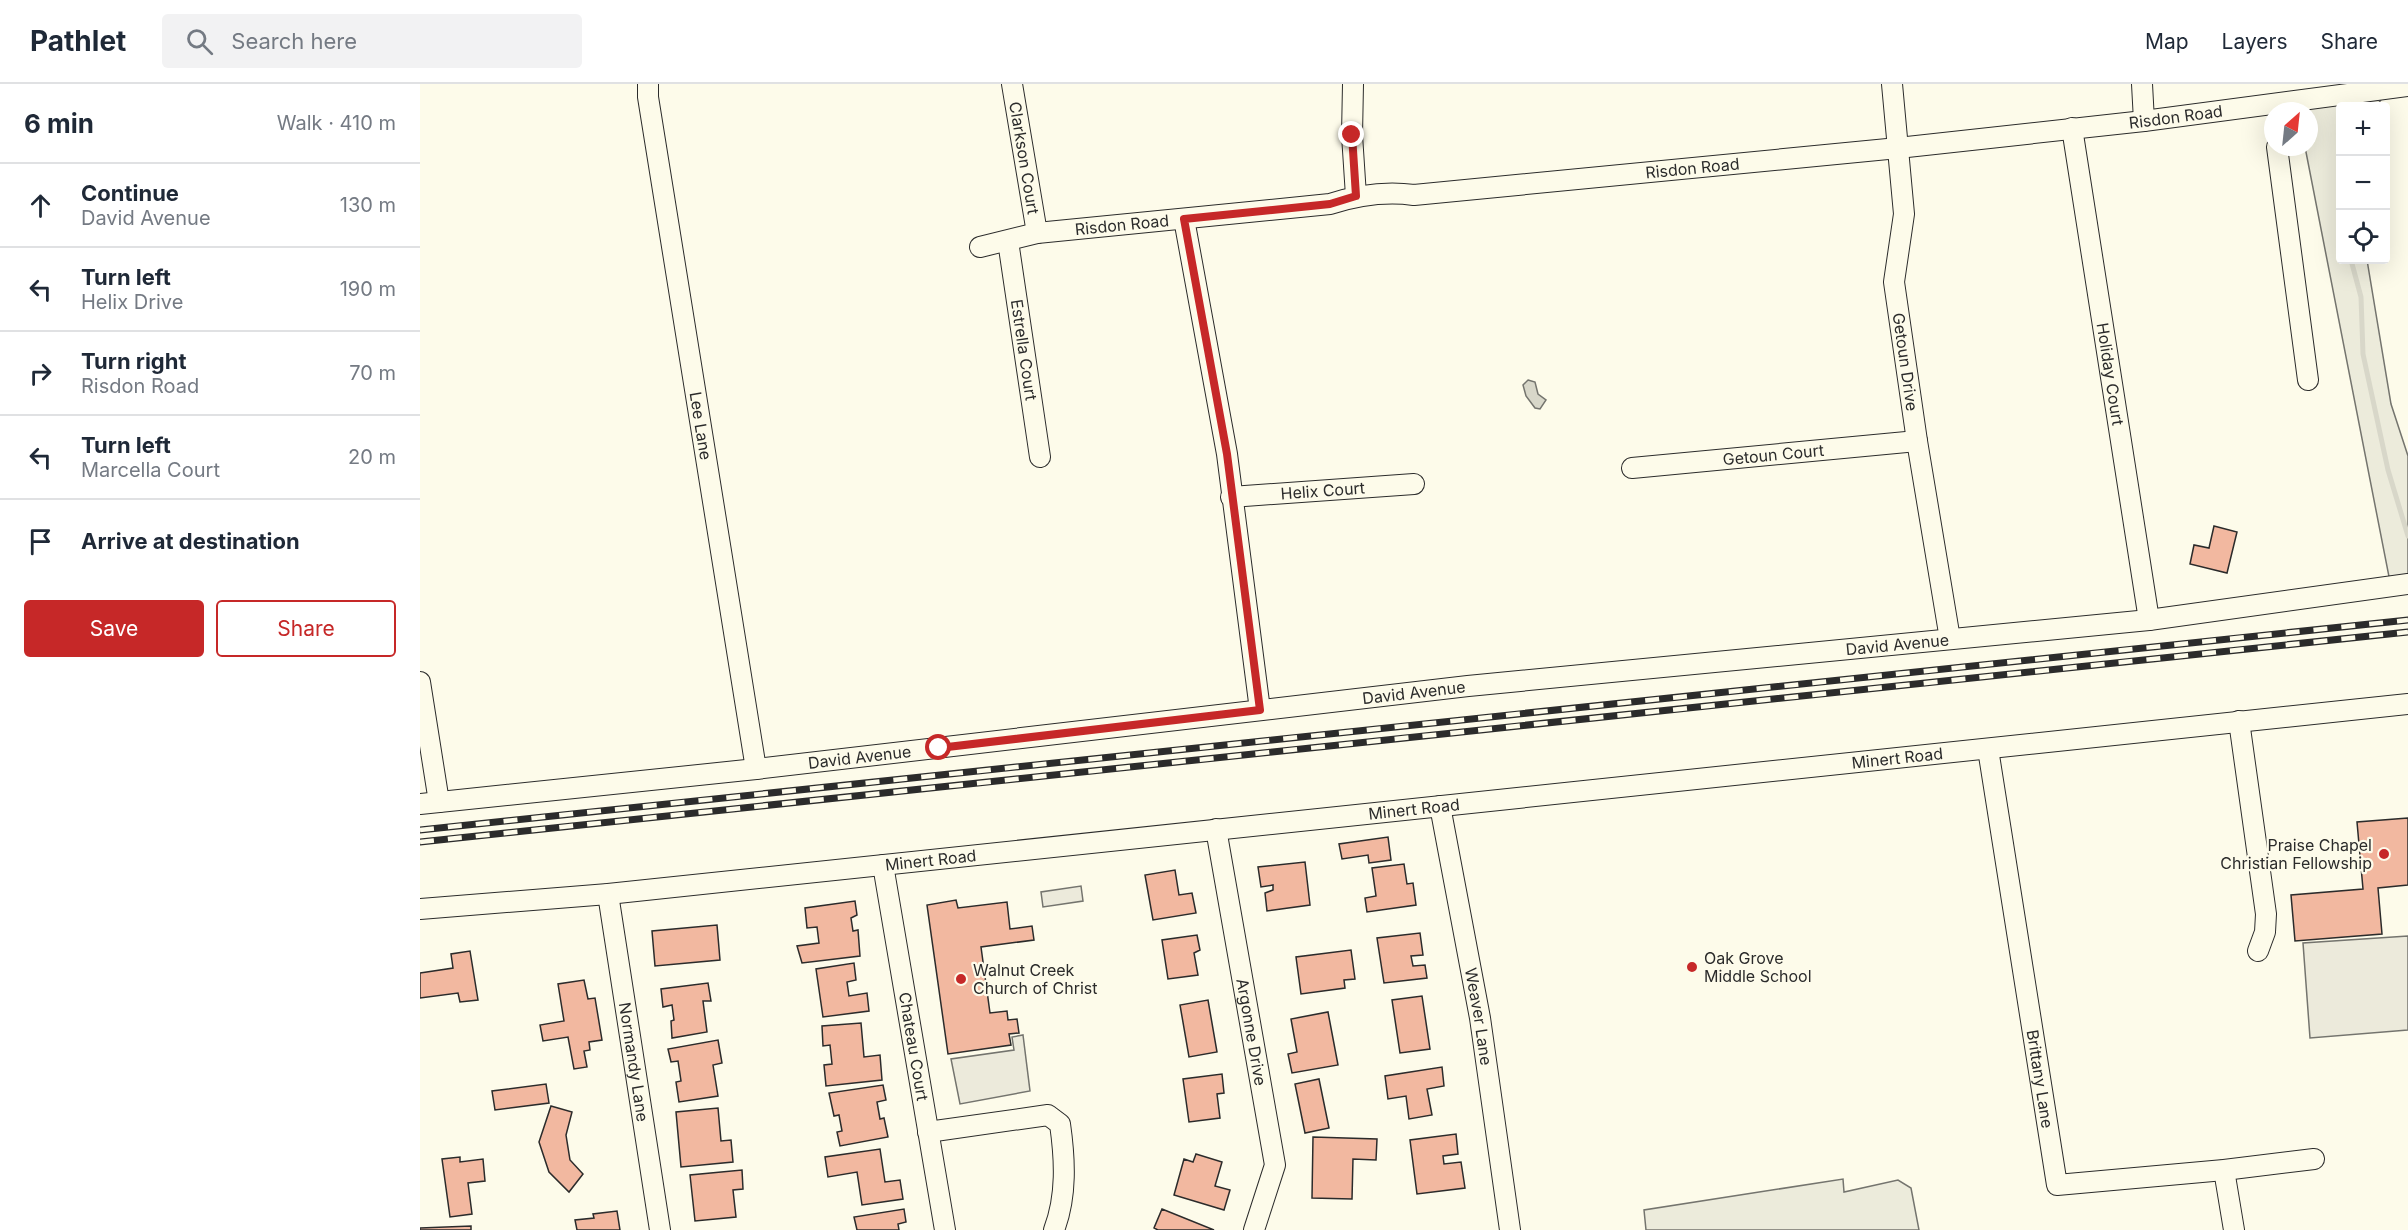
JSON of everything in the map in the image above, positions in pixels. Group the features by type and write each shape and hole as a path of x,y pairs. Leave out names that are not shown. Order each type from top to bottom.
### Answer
{"street":[{"name":"Lee Lane","path":"648,84 756,769"},
{"name":"Clarkson Court","path":"1012,84 1037,233"},
{"path":"1353,84 1352,135 1356,196"},
{"name":"Getoun Drive","path":"1892,84 1905,214 1894,282 1917,441 1950,639"},
{"path":"2142,84 2144,120"},
{"name":"Risdon Road","path":"2318,103 2408,86"},
{"name":"Risdon Road","path":"980,247 1037,233 1330,204 1356,196 1396,193 1414,195 1898,148 2144,120 2264,112"},
{"name":"Holiday Court","path":"2072,128 2149,620"},
{"path":"2278,156 2308,380"},
{"path":"1184,219 1227,454 1260,710"},
{"name":"Estrella Court","path":"1008,241 1040,456"},
{"name":"Getoun Court","path":"1632,468 1917,441"},
{"name":"Helix Court","path":"1231,497 1414,484"},
{"name":"David Avenue","path":"430,803 756,769 1491,684 2149,620 2408,584"},
{"path":"420,682 430,803"},
{"name":"Minert Road","path":"420,909 608,894 2408,704"},
{"path":"2239,721 2266,915 2265,932 2258,951"},
{"name":"Brittany Lane","path":"1988,749 2057,1185 2224,1170"},
{"name":"Weaver Lane","path":"1440,806 1480,1018 1510,1230"},
{"name":"Argonne Drive","path":"1216,829 1275,1165 1254,1230"},
{"name":"Chateau Court","path":"883,865 945,1230"},
{"name":"Normandy Lane","path":"608,894 660,1230"},
{"path":"928,1132 1048,1114 1060,1124 1066,1165 1058,1220 1054,1230"},
{"path":"2234,1230 2224,1170 2314,1159"}],"shaded area":[{"path":"2340,84 2408,84 2387,90 2380,102 2336,102 2336,264 2368,264 2391,404 2408,456 2408,584 2391,587 2307,156 2318,156 2318,102 2297,101 2333,96"},
{"path":"1528,380 1535,382 1538,394 1546,400 1540,409 1535,408 1526,396 1523,385"},
{"path":"1081,886 1083,901 1043,907 1041,892"},
{"path":"2408,936 2408,1030 2310,1038 2303,943"},
{"path":"1023,1035 1030,1091 960,1104 951,1059 1014,1050 1012,1037"},
{"path":"1843,1179 1844,1192 1898,1180 1911,1188 1919,1230 1646,1230 1644,1210"}],"building":[{"path":"2214,526 2237,532 2227,573 2190,564 2194,545 2209,548"},
{"name":"Praise Chapel Christian Fellowship","path":"2408,818 2408,885 2378,888 2382,934 2295,941 2291,895 2363,889 2357,822"},
{"path":"1388,837 1391,860 1369,863 1368,855 1342,859 1339,844"},
{"path":"1305,862 1310,905 1267,911 1265,893 1273,890 1273,885 1261,887 1258,867"},
{"path":"1404,864 1407,884 1413,883 1416,905 1367,912 1365,898 1376,896 1372,868"},
{"path":"1175,870 1179,895 1192,893 1196,913 1153,920 1145,875"},
{"name":"Walnut Creek Church of Christ","path":"956,900 958,908 1007,902 1010,929 1032,926 1034,940 981,947 990,1013 1007,1011 1008,1020 1017,1019 1019,1033 1009,1034 1011,1045 948,1054 927,905"},
{"path":"855,901 857,915 851,918 853,931 858,930 860,956 802,963 797,946 819,943 817,927 807,928 805,908"},
{"path":"717,925 720,960 655,966 652,931"},
{"path":"1420,933 1423,955 1411,956 1413,966 1425,965 1427,978 1384,983 1377,938"},
{"path":"1197,935 1200,950 1194,953 1198,975 1168,979 1162,940"},
{"path":"1351,950 1355,979 1344,980 1345,988 1301,994 1296,957"},
{"path":"470,951 478,1000 460,1002 458,993 420,998 420,973 453,968 451,954"},
{"path":"854,963 856,980 847,982 849,996 867,993 869,1011 823,1017 816,969"},
{"path":"584,980 588,999 595,998 602,1040 589,1042 590,1050 584,1051 587,1067 574,1069 568,1037 543,1041 540,1025 564,1021 558,984"},
{"path":"708,983 711,1001 703,1001 707,1032 672,1038 671,1021 674,1020 672,1005 663,1007 661,989"},
{"path":"1422,996 1430,1049 1400,1053 1392,1000"},
{"path":"1208,1000 1217,1052 1189,1057 1180,1005"},
{"path":"1328,1012 1338,1065 1292,1073 1288,1054 1297,1052 1291,1019"},
{"path":"861,1023 864,1057 880,1055 882,1080 826,1086 824,1065 832,1064 830,1045 823,1046 822,1026"},
{"path":"718,1040 722,1063 713,1065 718,1096 679,1102 676,1082 681,1081 678,1061 671,1062 668,1049"},
{"path":"1442,1067 1444,1086 1427,1089 1432,1115 1409,1119 1406,1096 1388,1099 1385,1076"},
{"path":"1222,1074 1224,1093 1217,1094 1220,1118 1189,1122 1183,1079"},
{"path":"1319,1079 1329,1128 1305,1133 1295,1084"},
{"path":"546,1084 549,1103 495,1110 492,1091"},
{"path":"883,1085 886,1100 877,1102 880,1119 884,1118 888,1137 840,1146 837,1132 842,1131 839,1115 834,1116 829,1093"},
{"path":"551,1106 572,1112 566,1135 570,1160 583,1174 569,1192 549,1172 539,1142"},
{"path":"718,1108 721,1141 731,1140 733,1162 681,1167 676,1112"},
{"path":"1456,1134 1458,1154 1443,1156 1444,1164 1461,1162 1465,1188 1417,1194 1410,1140"},
{"path":"1313,1137 1377,1139 1376,1160 1353,1159 1352,1199 1312,1198"},
{"path":"880,1149 885,1182 900,1180 903,1199 862,1205 857,1172 828,1177 825,1157"},
{"path":"1196,1154 1222,1162 1215,1186 1230,1190 1224,1210 1174,1195 1184,1159 1193,1162"},
{"path":"460,1157 460,1162 483,1159 485,1181 468,1183 472,1214 450,1217 442,1159"},
{"path":"742,1170 743,1189 733,1190 736,1217 695,1221 690,1175"},
{"path":"904,1209 906,1222 898,1224 899,1230 857,1230 854,1217"},
{"path":"1162,1209 1214,1230 1158,1230 1154,1228"},
{"path":"617,1211 620,1230 577,1230 575,1220 594,1218 593,1214"},
{"path":"471,1226 471,1230 420,1230 420,1228"}],"waterway":[{"path":"2352,264 2361,297 2363,354 2388,470 2408,536"}],"railway":[{"path":"420,830 2408,620"},
{"path":"420,842 2408,632"}],"place":[{"name":"Praise Chapel Christian Fellowship","path":"2384,854"},
{"name":"Oak Grove Middle School","path":"1692,967"},
{"name":"Walnut Creek Church of Christ","path":"961,979"}],"route":[{"path":"939,748 1260,710 1227,454 1184,219 1330,204 1356,196 1352,135"}]}
